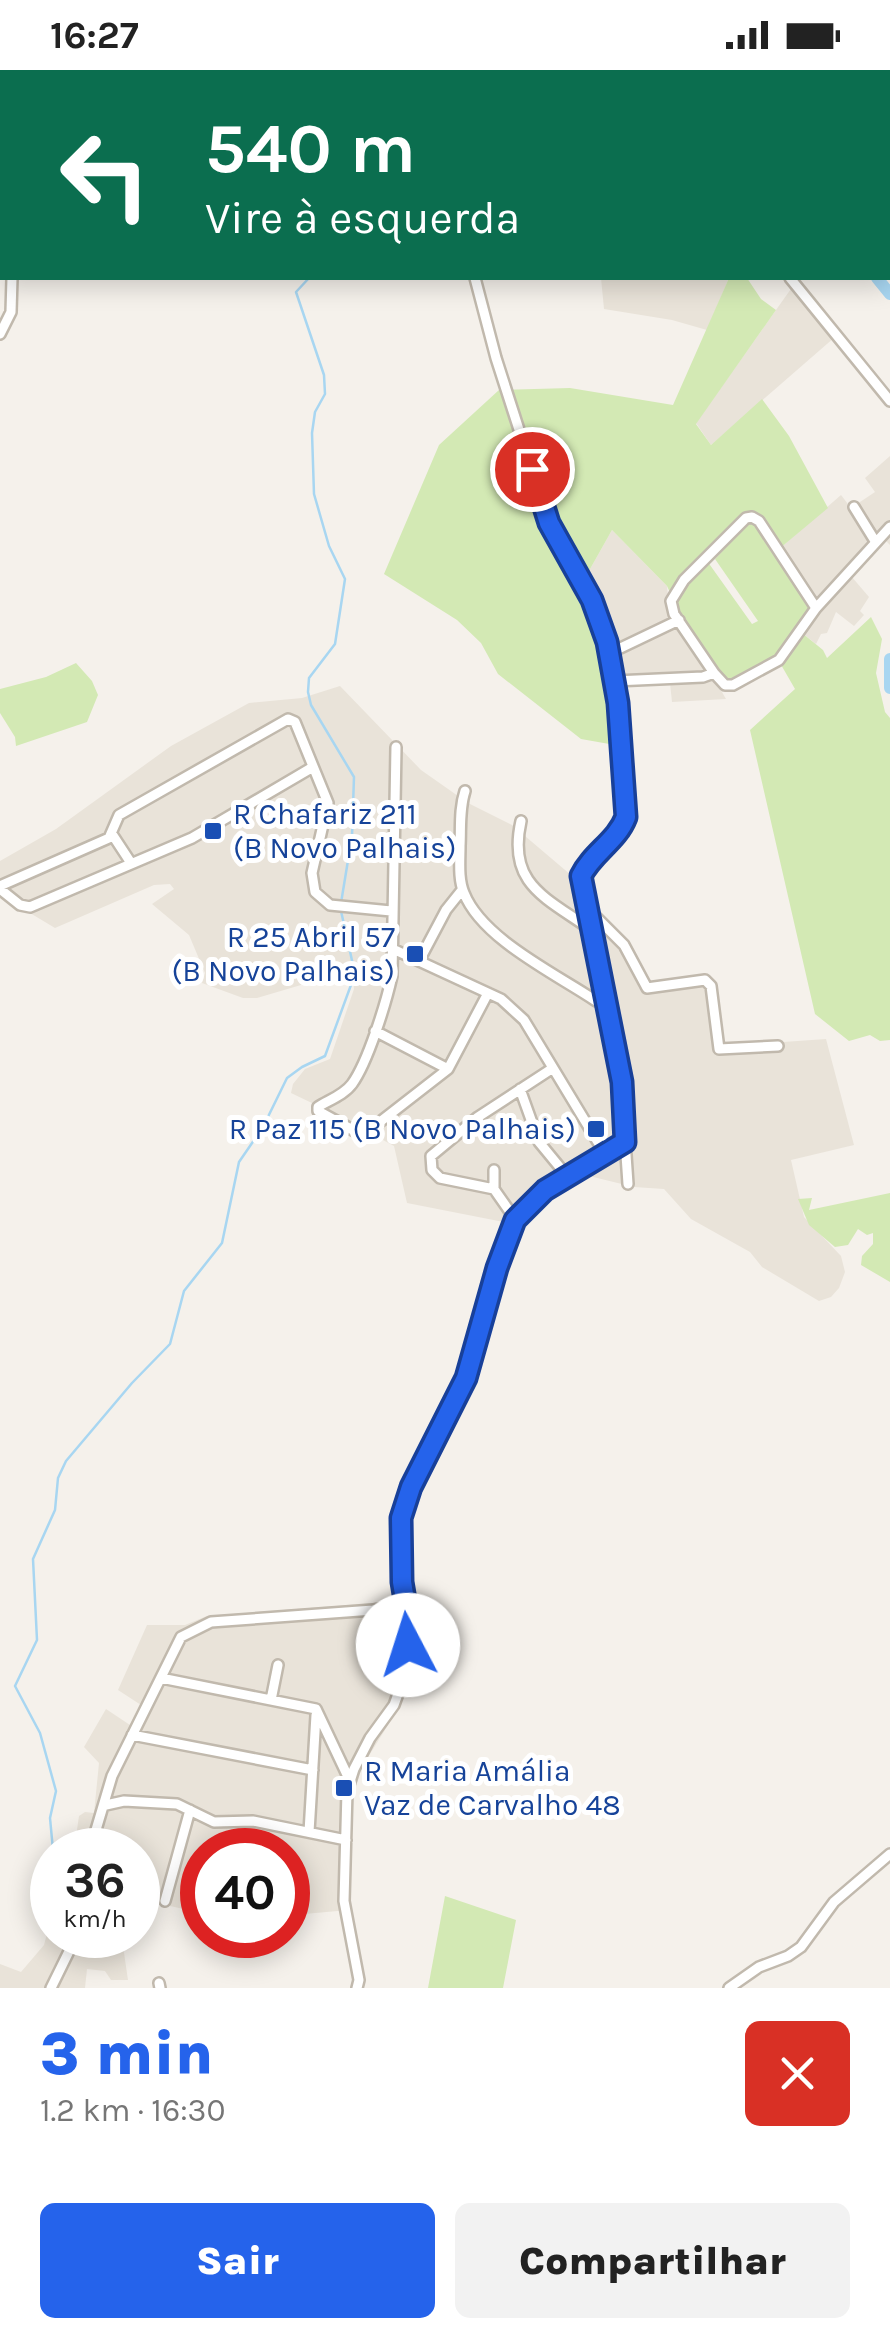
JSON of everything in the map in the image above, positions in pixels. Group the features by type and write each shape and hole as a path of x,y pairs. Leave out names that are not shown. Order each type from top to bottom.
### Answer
{"street":[{"path":"0,334 11,312 12,280"},
{"path":"476,280 549,523 592,600 615,682 626,817 621,831 589,860 581,876 622,1082 628,1184"},
{"path":"792,280 890,401"},
{"path":"854,506 875,542"},
{"path":"816,608 752,517 746,518 676,590 671,601 678,620 714,672 725,684 733,685 778,660 816,608 890,526"},
{"path":"610,654 678,620"},
{"path":"615,682 703,677 714,672"},
{"path":"313,768 192,838 30,906 20,905 0,888 104,842 112,834 119,815 288,719 295,722 328,803 312,883 320,900 341,907 391,911"},
{"path":"396,747 391,911 394,950 387,998 350,1086 318,1107 323,1114 363,1134 448,1069 488,993"},
{"path":"465,792 461,802 462,890 474,911 493,932 607,1005"},
{"path":"521,821 518,860 526,882 590,928 605,926"},
{"path":"112,834 131,863"},
{"path":"419,961 462,890"},
{"path":"453,904 474,911"},
{"path":"588,910 630,953 646,988 705,980 711,986 720,1050 778,1046"},
{"path":"394,950 488,993 524,1020 605,1154"},
{"path":"375,1031 448,1069"},
{"path":"494,1189 440,1178 432,1170 430,1156 553,1068"},
{"path":"520,1090 539,1142 567,1176"},
{"path":"357,1988 359,1980 344,1901 350,1782 370,1738 400,1692 408,1666 401,1518 411,1487 466,1378 515,1220 545,1190 625,1142"},
{"path":"494,1170 494,1189 515,1220"},
{"path":"98,1828 112,1776 181,1638 211,1622 373,1610 406,1603"},
{"path":"272,1700 278,1666"},
{"path":"161,1678 316,1709"},
{"path":"316,1709 350,1782"},
{"path":"316,1709 310,1832 346,1840"},
{"path":"132,1735 313,1770"},
{"path":"106,1805 153,1801 190,1810 214,1822 254,1821 290,1828"},
{"path":"166,1901 190,1810"},
{"path":"730,1988 759,1967 800,1947 834,1902 890,1854"},
{"path":"56,1985 67,1958"}],"shaded area":[{"path":"601,280 728,280 707,330 604,309"},
{"path":"793,286 835,337 711,445 696,423"},
{"path":"890,456 890,545 884,539 851,576 869,597 860,611 864,615 854,626 836,612 827,633 821,634 816,644 802,633 779,549 841,495 851,508 875,492 865,478"},
{"path":"612,530 667,586 670,617 726,699 672,702 670,683 621,686 612,641 585,578"},
{"path":"340,686 421,770 468,803 512,825 578,881 588,882 593,902 632,961 639,988 711,977 724,1046 826,1039 854,1145 791,1160 804,1217 841,1256 845,1272 831,1297 819,1301 762,1267 750,1252 691,1219 664,1189 634,1187 581,1174 533,1205 519,1225 407,1203 394,1146 372,1134 363,1140 312,1114 314,1104 291,1093 305,1069 330,1059 354,989 352,968 332,963 301,985 257,998 243,998 202,983 205,973 189,935 152,904 174,889 170,884 154,885 55,928 0,895 0,861 56,829 171,746 249,703 302,698"},
{"path":"400,1601 411,1671 388,1725 362,1767 352,1800 349,1910 310,1913 310,1828 180,1828 180,1908 160,1904 160,1828 77,1828 79,1816 94,1813 99,1763 84,1747 106,1709 130,1725 141,1705 118,1690 147,1625 185,1625 207,1616"},
{"path":"33,1958 125,1958 128,1980 111,1980 105,1971 87,1969 85,1988 0,1988 0,1964 21,1972"}],"green space":[{"path":"728,280 748,280 761,299 776,310 696,424 711,445 762,399 789,436 828,508 779,549 753,510 705,558 752,624 758,621 715,559 751,520 808,603 810,612 802,633 827,658 871,617 882,639 876,673 890,718 890,1040 880,1041 870,1035 849,1041 815,1014 750,730 795,689 780,663 733,684 723,680 683,621 667,586 612,530 585,578 612,641 621,686 615,745 581,739 498,674 481,643 457,620 384,574 439,445 499,390 570,388 673,405"},
{"path":"76,663 98,695 87,722 16,746 15,737 0,713 0,689 46,677"},
{"path":"890,1193 890,1282 861,1265 862,1256 873,1244 873,1233 867,1235 858,1229 848,1245 835,1247 809,1225 798,1199 812,1198 809,1210"},
{"path":"445,1896 516,1920 503,1988 428,1988"}],"waterway":[{"path":"307,280 296,292 324,375 325,394 315,412 312,433 314,494 329,546 345,579 335,644 309,678 308,692 311,705 354,777 352,836 341,903"},
{"path":"879,280 890,294"},
{"path":"890,659 890,688"},
{"path":"51,1828 56,1791 40,1733 15,1686 37,1640 33,1559 55,1510 58,1478 66,1461 170,1344 184,1291 222,1243 239,1162 263,1127 287,1078 325,1056 355,974 341,911"}],"place":[{"name":"R Chafariz 211 (B Novo Palhais)","path":"213,831"},
{"name":"R 25 Abril 57 (B Novo Palhais)","path":"415,954"},
{"name":"R Paz 115 (B Novo Palhais)","path":"596,1129"},
{"name":"R Maria Amália Vaz de Carvalho 48","path":"344,1788"}],"route":[{"path":"408,1645 401,1518 411,1487 466,1378 515,1220 545,1190 619,1148 626,1135 622,1082 581,876 589,860 621,831 626,817 618,703 600,621 549,523 532,469"}]}
